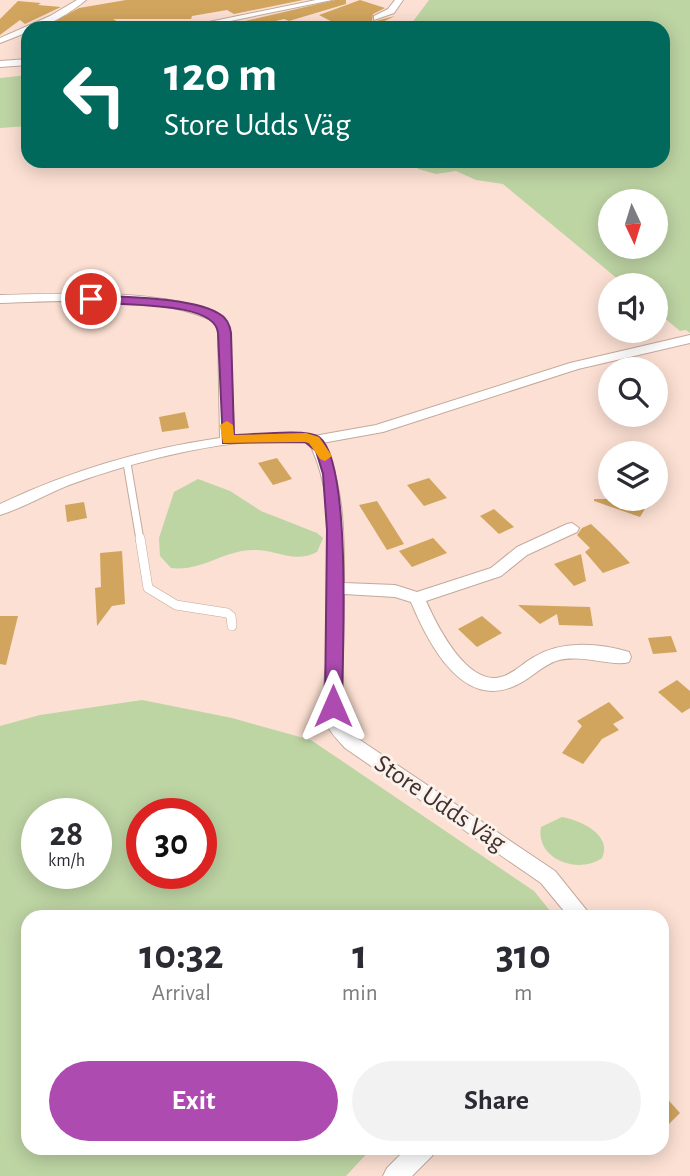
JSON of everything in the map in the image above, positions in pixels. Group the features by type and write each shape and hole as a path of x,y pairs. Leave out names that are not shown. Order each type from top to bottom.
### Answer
{"street":[{"path":"46,21 82,0"},
{"path":"220,21 328,0"},
{"path":"377,18 391,11 399,0"},
{"path":"0,41 21,32"},
{"path":"0,64 21,62"},
{"path":"0,299 150,302 188,307 217,317 223,324 225,333 228,440"},
{"path":"0,510 27,496 175,449 228,440 287,437 314,440 377,429 574,366 690,339"},
{"name":"Store Udds Väg","path":"314,440 323,450 330,474 335,530 334,714 339,729 372,757 548,877 576,910"},
{"path":"335,588 395,591 417,598 496,572 522,551 572,528"},
{"path":"417,598 427,621 454,662 463,673 485,684 504,684 550,656 571,651 623,657"},
{"path":"394,1176 416,1155"}],"lane":[{"path":"127,463 148,588 162,601 183,608 227,613 231,616 232,626"}],"green space":[{"path":"429,0 690,0 690,333 686,330 680,331 668,321 668,273 611,273 503,184 476,180 456,171 436,174 418,168 670,168 670,21 413,21"},
{"path":"21,76 21,126 0,128 0,78"},
{"path":"198,479 230,491 261,511 317,533 323,538 317,552 294,557 264,551 244,551 193,567 171,568 160,556 159,538 174,492"},
{"path":"142,700 232,718 311,740 534,891 549,910 21,910 21,1155 366,1155 346,1176 0,1176 0,726 40,715"},
{"path":"562,817 585,825 599,836 603,842 602,858 582,865 560,861 551,855 541,838 541,827"}],"building":[{"path":"126,0 303,0 234,14 227,10 192,16 191,19 56,21 79,8"},
{"path":"335,0 346,0 346,4 289,21 245,21"},
{"path":"360,0 385,8 373,14 372,21 331,21 319,15"},
{"path":"18,1 61,7 31,21 20,20 0,35 0,19"},
{"path":"185,412 189,428 162,432 159,417"},
{"path":"277,458 292,479 273,485 258,463"},
{"path":"429,478 447,498 424,506 407,485"},
{"path":"377,501 404,544 387,550 359,505"},
{"path":"84,502 87,518 67,522 65,505"},
{"path":"494,509 514,527 499,534 480,516"},
{"path":"623,511 644,511 640,517"},
{"path":"591,524 630,563 603,573 585,552 590,548 577,535 582,528"},
{"path":"433,538 447,553 412,567 399,551"},
{"path":"122,551 125,604 112,606 97,626 95,588 101,587 100,553"},
{"path":"581,554 586,581 574,586 554,564"},
{"path":"518,605 590,607 593,626 559,625 557,614 540,624"},
{"path":"0,616 18,616 6,665 0,664"},
{"path":"482,616 502,633 477,647 458,629"},
{"path":"671,636 677,652 653,654 648,638"},
{"path":"677,680 690,691 690,708 682,713 658,692"},
{"path":"609,702 624,718 613,724 619,730 602,739 583,764 562,753 582,726 577,721"},
{"path":"669,1101 680,1113 669,1124"}],"slow traffic":[{"path":"227,425 228,440 306,437 314,440 325,456"}],"route":[{"path":"91,299 131,300 188,307 217,317 223,324 225,333 228,440 306,437 314,440 323,450 330,474 335,530 333,706"}]}
